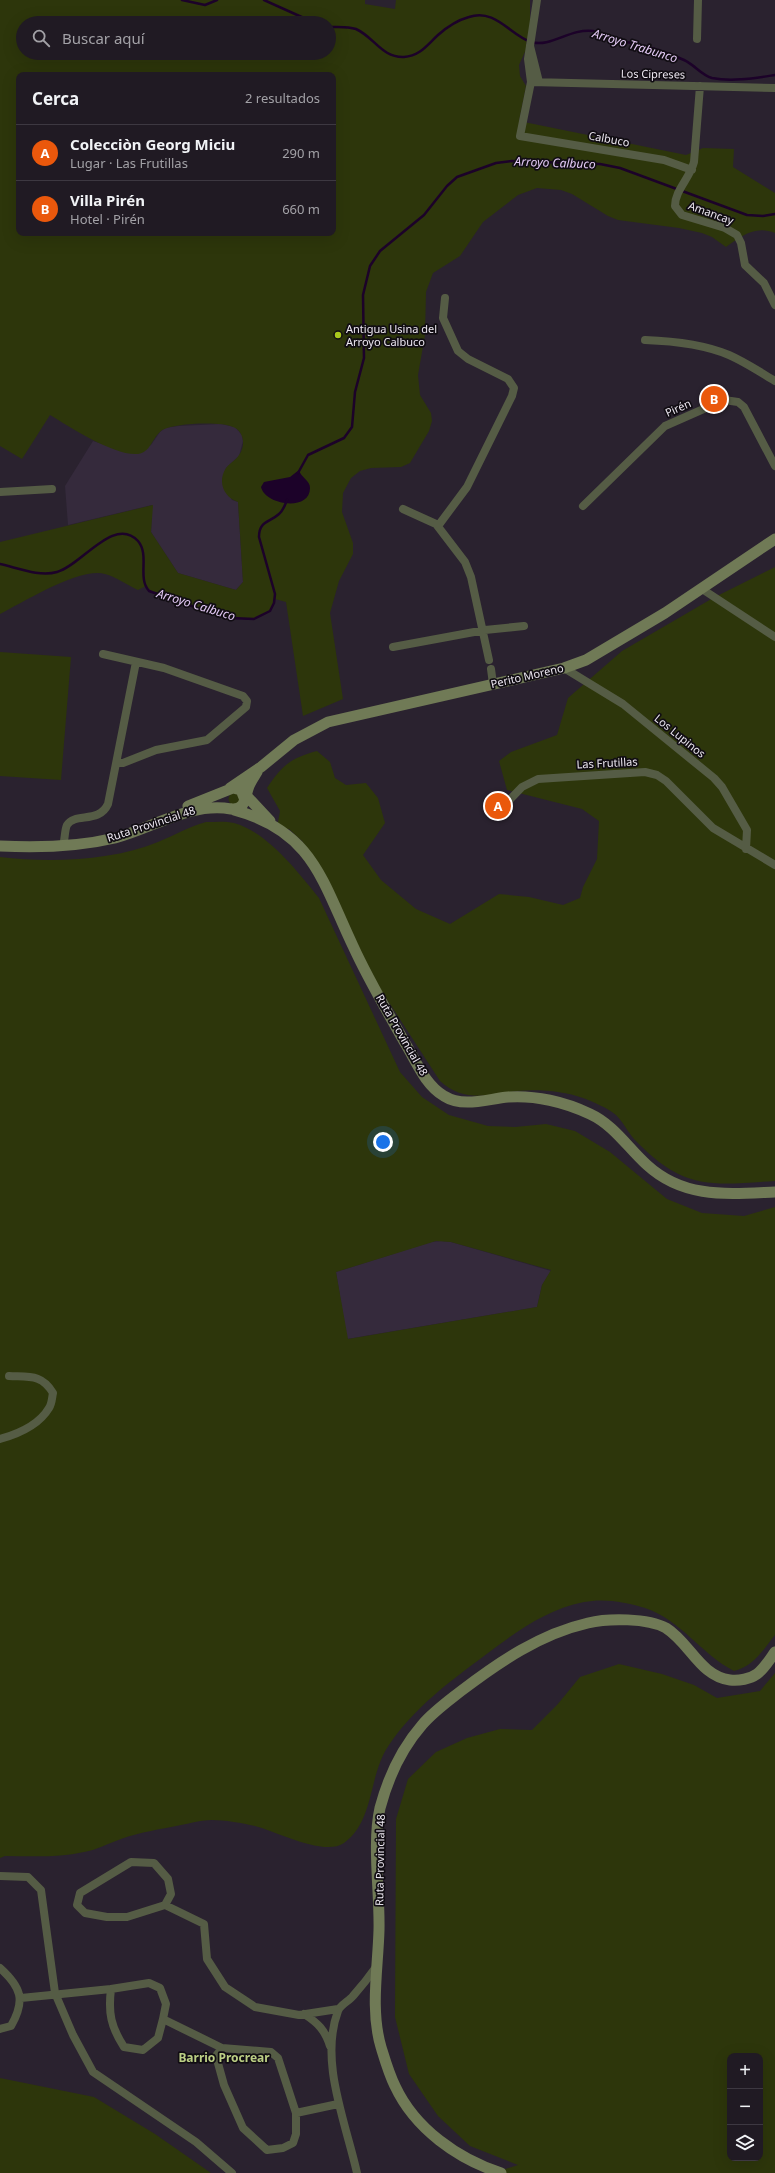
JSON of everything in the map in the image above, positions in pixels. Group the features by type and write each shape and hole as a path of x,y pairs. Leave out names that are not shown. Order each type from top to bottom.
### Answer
{"main road":[{"name":"Perito Moreno","path":"238,793 261,767 297,738 328,722 564,668 586,660 665,613 775,539"},
{"name":"Perito Moreno","path":"238,793 250,783 261,767"},
{"name":"Ruta Provincial 48","path":"0,846 64,843 95,837 130,828 238,793 277,828 299,845 317,868 353,947 398,1030 424,1075 443,1096 468,1103 508,1097 529,1097 561,1103 591,1114 606,1124 647,1165 661,1176 687,1190 726,1194 775,1192"},
{"path":"238,793 241,807 232,809 224,802 224,794 238,793"},
{"name":"Ruta Provincial 48","path":"0,840 92,843 123,835 202,808 232,809 251,815 277,828"},
{"name":"Ruta Provincial 48","path":"501,2173 485,2168 436,2139 410,2110 399,2093 379,2040 376,2019 376,1967 379,1930 378,1836 380,1809 395,1767 422,1725 437,1709 497,1663 558,1632 590,1622 620,1620 652,1623 667,1629 707,1670 722,1679 739,1681 757,1674 775,1652"}],"street":[{"path":"535,82 528,64 530,41 537,0"},
{"path":"697,39 698,0"},
{"name":"Los Cipreses","path":"535,82 775,88"},
{"name":"Calbuco","path":"535,82 520,136 657,159 692,170"},
{"name":"Amancay","path":"700,86 692,170 678,195 675,206 679,213 725,228 737,235 741,243 745,265 764,283 775,305"},
{"path":"438,526 470,483 512,396 514,388 508,379 468,359 458,351 443,318 445,298"},
{"path":"645,340 689,344 720,351 738,359 775,381"},
{"name":"Pirén","path":"584,506 661,429 724,400 738,402 744,407 775,466"},
{"path":"0,492 52,489"},
{"path":"403,509 430,520 438,526 469,569 489,660"},
{"path":"702,588 775,637"},
{"path":"393,647 482,630 524,626"},
{"path":"103,654 164,668 243,696 247,703 207,740 160,749 116,766"},
{"path":"64,843 66,827 70,822 97,816 106,808 116,766 136,662"},
{"name":"Los Lupinos","path":"564,668 623,704 714,778 722,787 747,830 746,849"},
{"path":"490,669 494,684"},
{"name":"Las Frutillas","path":"495,815 526,784 538,779 645,772 657,775 666,781 708,824 746,849 775,865"},
{"path":"0,1439 20,1434 37,1421 50,1408 53,1393 46,1382 34,1377 9,1376"},
{"path":"164,1905 171,1894 168,1879 154,1864 131,1862 80,1892 77,1905 86,1913 107,1917 127,1917 164,1905 204,1924 207,1959 225,1987 255,2007 304,2014 338,2009 352,1997 376,1967"},
{"path":"0,1876 28,1877 41,1890 56,1995 73,2035 93,2072 196,2142 232,2173"},
{"path":"0,1968 14,1980 21,1998 18,2014 11,2026 0,2029"},
{"path":"21,1998 111,1989 149,1983 160,1988 166,2004 158,2038 143,2050 124,2047 114,2032 109,2006 111,1989"},
{"path":"330,2047 338,2009"},
{"path":"304,2014 320,2025 326,2033 330,2047 338,2104 349,2136 357,2173"},
{"path":"163,2019 222,2048 271,2052 278,2058 296,2113 296,2134 293,2143 283,2148 267,2150 243,2128 224,2085 216,2056 222,2048"},
{"path":"296,2113 338,2104"}],"shaded area":[{"path":"221,424 235,427 242,435 243,441 239,456 226,468 222,480 232,500 238,502 243,582 236,590 178,573 151,532 152,505 68,525 65,486 93,441 129,453 151,445 160,432 165,428"},
{"path":"299,470 310,485 308,496 303,500 296,503 278,502 264,493 261,487 264,482 290,477"},
{"path":"431,1242 451,1242 551,1271 542,1285 537,1307 347,1339 336,1272"}],"green space":[{"path":"0,0 365,0 365,4 395,9 396,0 530,0 530,33 526,44 528,45 519,65 520,76 526,86 519,121 686,155 703,148 734,149 733,167 775,193 775,233 761,230 755,231 743,236 726,247 712,237 702,233 679,228 618,220 608,216 572,194 561,190 537,188 518,195 483,222 460,256 433,273 426,292 425,335 418,375 420,395 431,413 432,421 429,431 410,463 401,467 371,468 360,471 351,478 343,493 342,512 353,543 353,554 339,581 330,613 343,699 303,716 286,602 275,599 269,611 257,617 240,618 221,616 155,594 146,586 138,590 109,575 94,573 67,580 0,614 0,542 153,505 151,532 178,573 236,590 243,582 238,502 229,497 226,493 223,488 222,479 226,468 238,457 243,447 242,435 237,429 227,425 218,424 196,424 166,428 155,437 146,451 138,454 128,453 105,446 50,415 22,459 0,446"},
{"path":"775,567 775,1181 715,1183 698,1181 683,1176 668,1168 652,1156 634,1139 613,1112 583,1098 559,1092 542,1090 517,1091 477,1096 467,1095 449,1088 440,1081 353,947 325,874 302,841 289,829 277,828 280,811 267,788 277,774 288,764 300,756 317,751 330,762 335,778 346,785 366,783 378,798 385,823 363,855 381,880 416,909 450,924 499,894 529,897 563,905 580,898 583,887 597,859 599,821 582,809 507,790 499,761 511,752 557,735 568,698 622,651 713,598"},
{"path":"0,652 71,657 61,780 0,776"},
{"path":"232,794 236,794 238,795 238,803 232,804 229,801 229,797"},
{"path":"206,822 228,822 246,828 270,844 292,865 319,898 400,1072 422,1097 449,1115 488,1126 515,1127 546,1124 575,1131 610,1152 667,1199 702,1213 744,1216 775,1207 775,1635 753,1661 741,1669 734,1671 711,1656 680,1629 658,1613 645,1608 623,1602 599,1600 584,1602 556,1610 519,1630 445,1686 409,1719 389,1745 382,1757 361,1823 354,1834 344,1843 325,1847 313,1845 255,1826 228,1821 208,1820 136,1834 94,1850 74,1854 5,1856 0,1858 0,857 59,860 101,857 140,848 158,842","holes":["436,1241 451,1242 551,1270 542,1285 537,1307 348,1339 336,1272"]},
{"path":"619,1664 662,1674 694,1685 717,1698 760,1691 775,1673 775,2173 493,2173 518,2165 470,2146 438,2116 409,2074 395,2017 396,1819 408,1779 436,1752 467,1738 500,1729 532,1730 557,1705 580,1677"},
{"path":"0,2078 94,2097 155,2134 211,2173 0,2173"}],"waterway":[{"name":"Arroyo Trabunco","path":"182,0 205,5 217,0"},
{"name":"Arroyo Trabunco","path":"264,0 299,16"},
{"name":"Arroyo Trabunco","path":"336,27 356,29 384,51 396,56 404,57 415,55 427,46 441,32 453,24 465,18 478,15 495,19 523,39 531,42 546,42 576,32 593,31 615,41 633,43 672,55 688,62 705,75 712,78 735,80 775,75"},
{"name":"Arroyo Calbuco","path":"298,473 308,455 344,438 352,427 355,392 364,358 363,295 370,266 380,251 424,215 447,186 457,177 496,163 512,161 600,164 620,168 747,215 763,216 775,214"},
{"name":"Arroyo Calbuco","path":"0,564 36,573 57,572 66,568 108,538 119,534 129,535 138,541 141,547 143,553 144,580 149,591 231,618 254,619 270,611 274,603 275,594 259,537 259,532 265,523 280,513 287,500"}],"place":[{"name":"Antigua Usina del Arroyo Calbuco","path":"338,335"},
{"name":"Villa Pirén","path":"714,399"},
{"name":"Colecciòn Georg Miciu","path":"498,806"}],"district":[{"name":"Barrio Procrear","path":"224,2058"}]}
